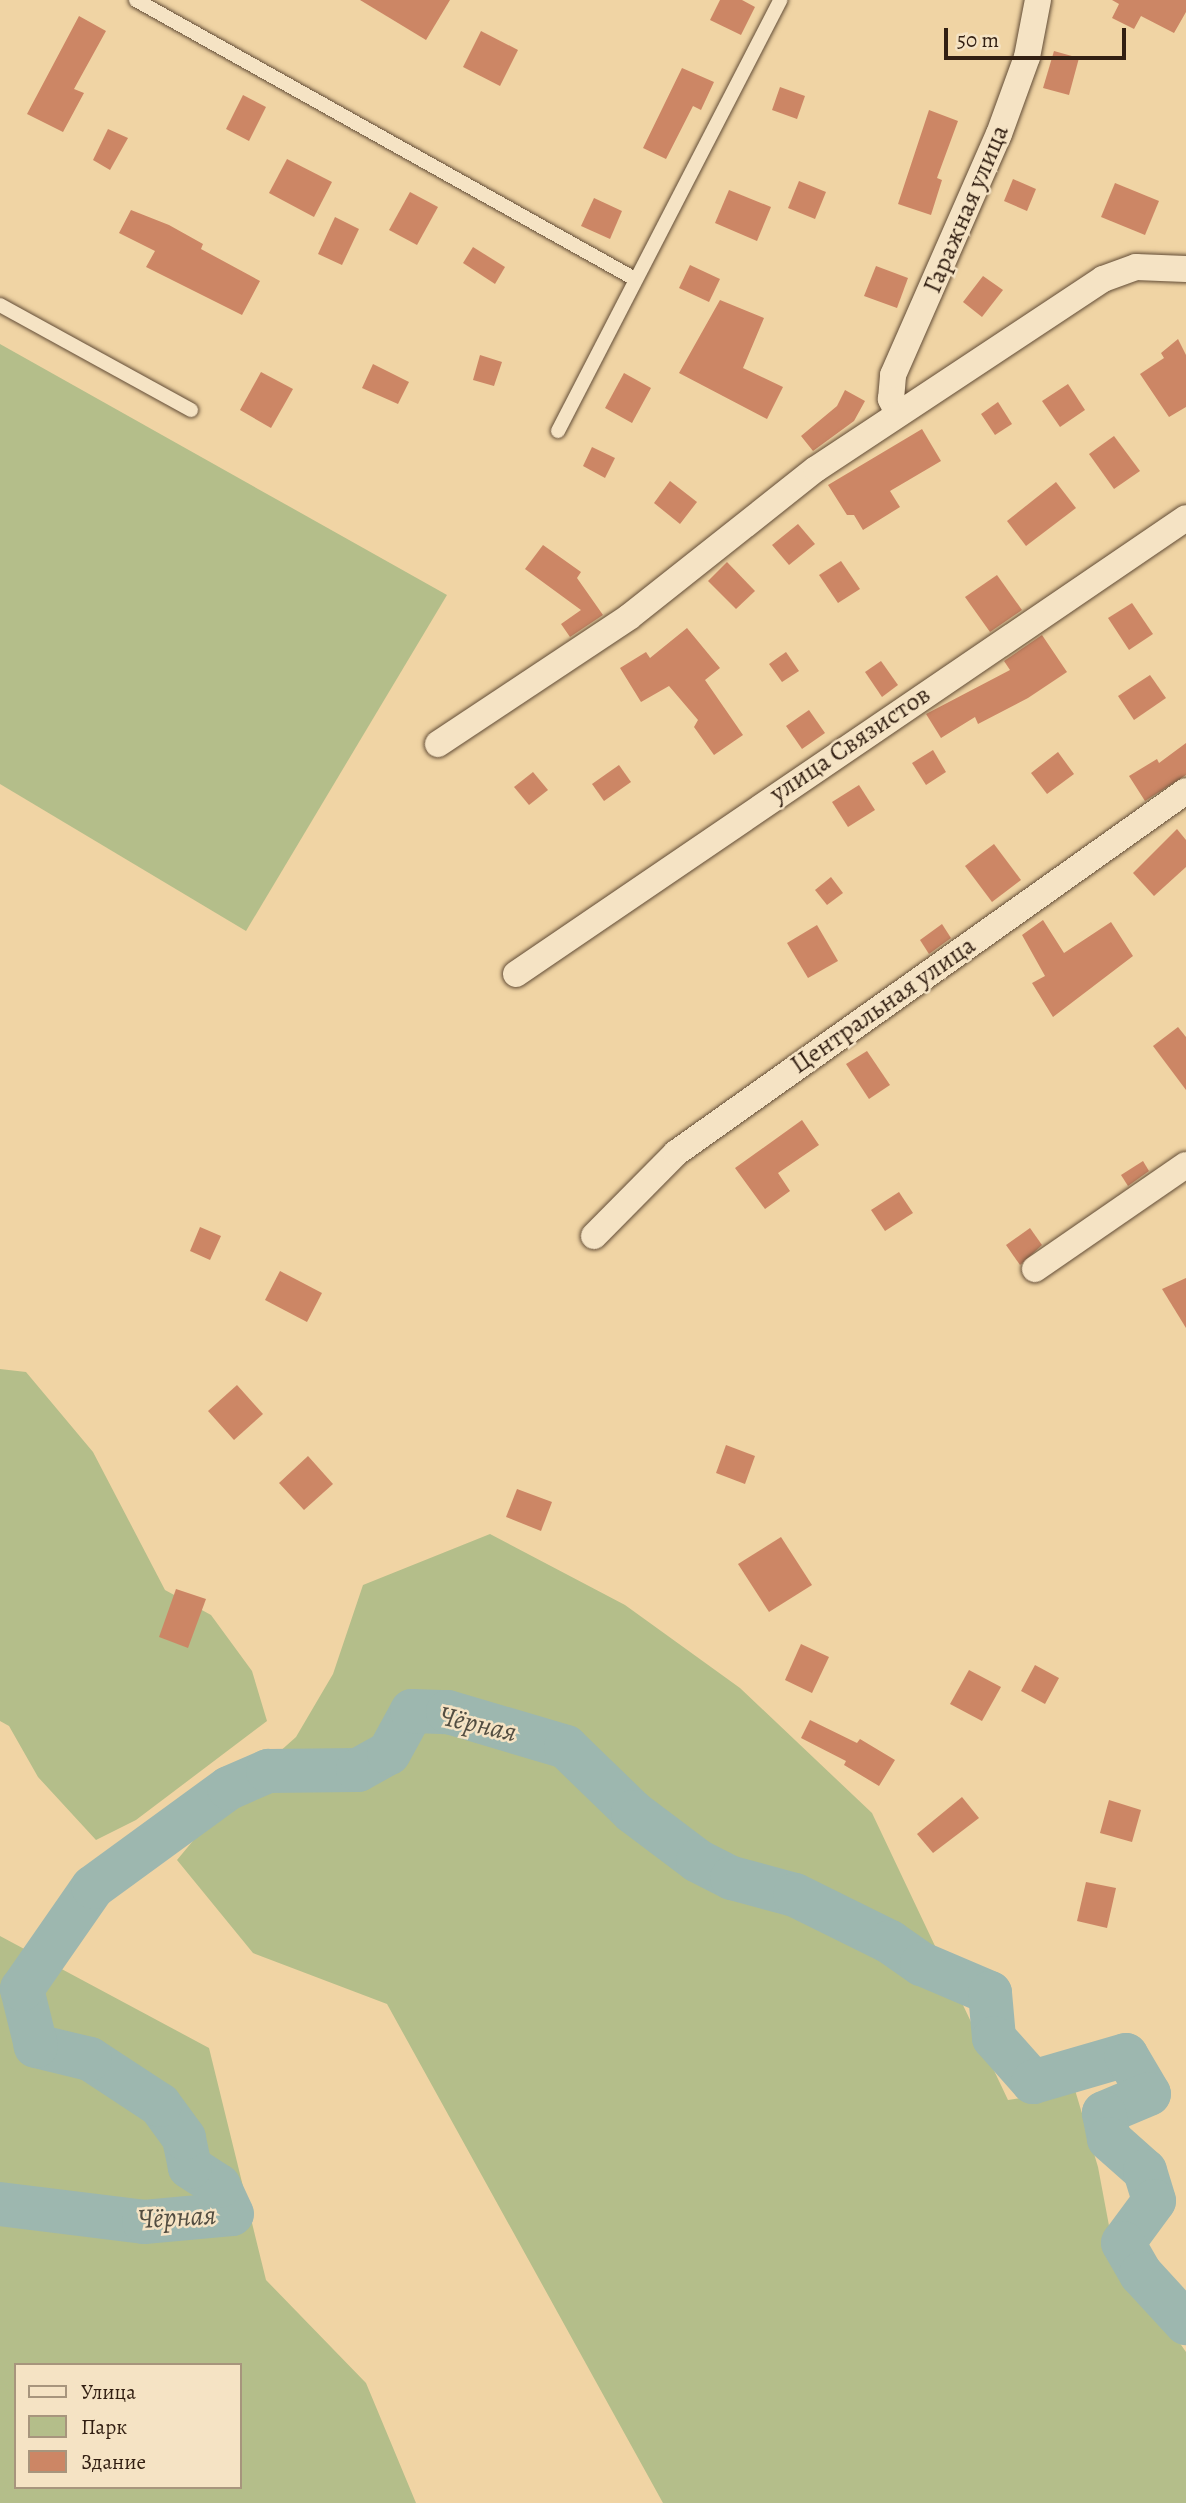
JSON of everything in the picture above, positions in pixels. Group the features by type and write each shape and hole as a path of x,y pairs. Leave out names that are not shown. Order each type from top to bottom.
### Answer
{"street":[{"name":"Гаражная улица","path":"898,413 891,399 893,375 999,134 1027,57 1038,0"},
{"path":"438,744 629,617 816,469 1103,279 1136,267 1186,269"},
{"name":"улица Связистов","path":"516,974 1186,518"},
{"name":"Центральная улица","path":"594,1236 676,1153 1186,791"},
{"path":"1035,1269 1186,1165"}],"lane":[{"path":"136,0 635,279"},
{"path":"558,431 780,0"},
{"path":"0,304 191,410"}],"green space":[{"path":"0,344 447,595 246,931 0,784"},
{"path":"0,1369 26,1372 93,1452 165,1590 211,1615 252,1671 267,1721 136,1820 96,1840 38,1777 9,1726 0,1721"},
{"path":"490,1534 625,1605 740,1688 872,1813 1008,2100 1075,2090 1098,2167 1113,2247 1186,2352 1186,2503 663,2503 387,2004 253,1953 177,1860 232,1794 296,1737 333,1674 363,1585"},
{"path":"0,1936 209,2048 266,2280 366,2383 416,2503 0,2503"}],"building":[{"path":"360,0 450,0 426,40"},
{"path":"720,0 742,0 755,7 741,35 710,20"},
{"path":"1112,0 1186,0 1186,12 1174,33 1141,16 1134,29 1112,18 1119,4"},
{"path":"79,16 106,31 74,89 84,93 63,132 27,114"},
{"path":"481,31 518,50 500,86 463,67"},
{"path":"1054,51 1079,58 1069,95 1043,88"},
{"path":"682,68 714,82 701,110 693,106 666,159 643,148"},
{"path":"780,87 805,96 797,119 772,110"},
{"path":"243,95 266,107 249,141 226,129"},
{"path":"929,110 958,121 937,178 942,180 931,215 898,204"},
{"path":"108,129 128,138 110,170 93,160"},
{"path":"287,159 332,182 314,217 269,193"},
{"path":"1013,179 1036,189 1027,211 1004,201"},
{"path":"799,181 826,192 815,219 788,208"},
{"path":"1115,183 1159,201 1145,235 1101,217"},
{"path":"729,190 771,207 757,241 715,223"},
{"path":"410,192 438,207 417,245 389,230"},
{"path":"594,198 622,211 610,239 581,226"},
{"path":"131,210 169,225 203,244 201,249 260,281 242,315 146,267 155,251 119,233"},
{"path":"335,217 359,229 342,265 318,254"},
{"path":"473,247 505,267 495,284 463,263"},
{"path":"690,265 720,279 709,302 679,288"},
{"path":"876,266 908,278 897,308 864,296"},
{"path":"983,276 1003,290 982,317 963,302"},
{"path":"720,300 764,318 743,368 783,387 767,419 679,373"},
{"path":"1178,339 1186,355 1186,407 1169,417 1140,374 1164,358 1161,353"},
{"path":"480,355 502,362 494,386 473,380"},
{"path":"373,364 409,382 398,404 362,388"},
{"path":"261,372 293,389 271,428 240,410"},
{"path":"624,373 651,388 632,423 605,408"},
{"path":"1068,384 1085,410 1060,427 1042,401"},
{"path":"845,390 865,401 854,421 813,451 801,436 837,406"},
{"path":"998,402 1012,424 995,435 981,414"},
{"path":"922,429 941,461 890,491 900,507 863,530 854,515 847,515 828,485"},
{"path":"1114,436 1140,471 1114,489 1089,454"},
{"path":"592,447 615,458 605,478 583,466"},
{"path":"670,481 697,502 680,524 654,503"},
{"path":"1056,482 1076,508 1026,546 1007,521"},
{"path":"798,524 815,544 789,565 772,545"},
{"path":"543,545 581,572 577,578 603,615 570,637 561,624 581,610 525,569"},
{"path":"841,561 860,589 838,603 819,575"},
{"path":"727,562 755,591 736,609 708,581"},
{"path":"997,575 1022,610 990,632 965,597"},
{"path":"1132,603 1153,634 1129,650 1108,618"},
{"path":"687,628 720,668 705,680 743,735 714,755 694,727 698,720 669,686 641,702 620,668 646,652 650,658"},
{"path":"1042,635 1067,672 1028,698 978,724 975,717 941,738 926,714 1010,670 1004,661"},
{"path":"786,652 799,671 782,682 769,664"},
{"path":"881,661 898,685 882,697 865,672"},
{"path":"1150,675 1166,698 1134,720 1118,696"},
{"path":"809,710 825,733 802,749 786,726"},
{"path":"1186,743 1186,775 1145,801 1129,776 1157,759 1159,763"},
{"path":"933,750 946,772 926,785 912,763"},
{"path":"1058,752 1074,774 1047,794 1031,773"},
{"path":"619,765 631,782 604,801 592,784"},
{"path":"533,772 548,790 529,805 514,787"},
{"path":"859,785 875,810 848,827 832,802"},
{"path":"1177,829 1186,840 1186,867 1154,896 1133,873"},
{"path":"994,844 1021,880 992,902 965,866"},
{"path":"831,877 843,893 827,905 815,890"},
{"path":"1043,920 1064,953 1111,922 1133,956 1053,1017 1032,983 1045,976 1022,935"},
{"path":"942,924 951,938 929,954 920,940"},
{"path":"817,925 838,961 808,978 787,943"},
{"path":"1178,1027 1186,1037 1186,1090 1153,1046"},
{"path":"867,1051 890,1085 869,1099 846,1064"},
{"path":"802,1120 819,1145 778,1173 790,1191 765,1209 735,1168"},
{"path":"1143,1161 1149,1171 1128,1186 1121,1175"},
{"path":"899,1192 913,1213 885,1231 871,1210"},
{"path":"200,1227 221,1236 210,1260 190,1251"},
{"path":"1030,1228 1042,1245 1020,1265 1006,1245"},
{"path":"280,1271 322,1293 307,1322 265,1300"},
{"path":"1186,1278 1186,1328 1162,1289"},
{"path":"237,1385 263,1414 234,1440 208,1411"},
{"path":"726,1445 755,1456 745,1484 716,1473"},
{"path":"308,1456 333,1484 304,1510 279,1483"},
{"path":"517,1489 552,1502 541,1531 506,1517"},
{"path":"781,1537 812,1585 769,1612 738,1564"},
{"path":"176,1589 206,1599 188,1648 159,1637"},
{"path":"801,1644 829,1657 812,1693 785,1680"},
{"path":"1035,1665 1059,1678 1045,1704 1021,1691"},
{"path":"969,1670 1001,1687 982,1721 950,1704"},
{"path":"810,1720 857,1743 860,1739 895,1760 879,1786 844,1765 846,1761 801,1738"},
{"path":"962,1797 979,1818 933,1853 917,1834"},
{"path":"1109,1800 1141,1810 1132,1842 1100,1833"},
{"path":"1086,1882 1116,1888 1107,1928 1077,1921"}],"waterway":[{"name":"Чёрная","path":"0,2204 144,2222 232,2214 219,2186 190,2167 184,2138 160,2105 90,2059 36,2046 22,1989 93,1887 229,1788 268,1771 358,1770 389,1753 412,1711 448,1712 566,1747 633,1812 698,1861 732,1878 795,1895 890,1942 922,1964 990,1993 994,2038 1033,2082 1126,2055 1149,2094 1104,2113 1109,2139 1145,2171 1154,2201 1123,2243 1141,2274 1186,2323"}]}
